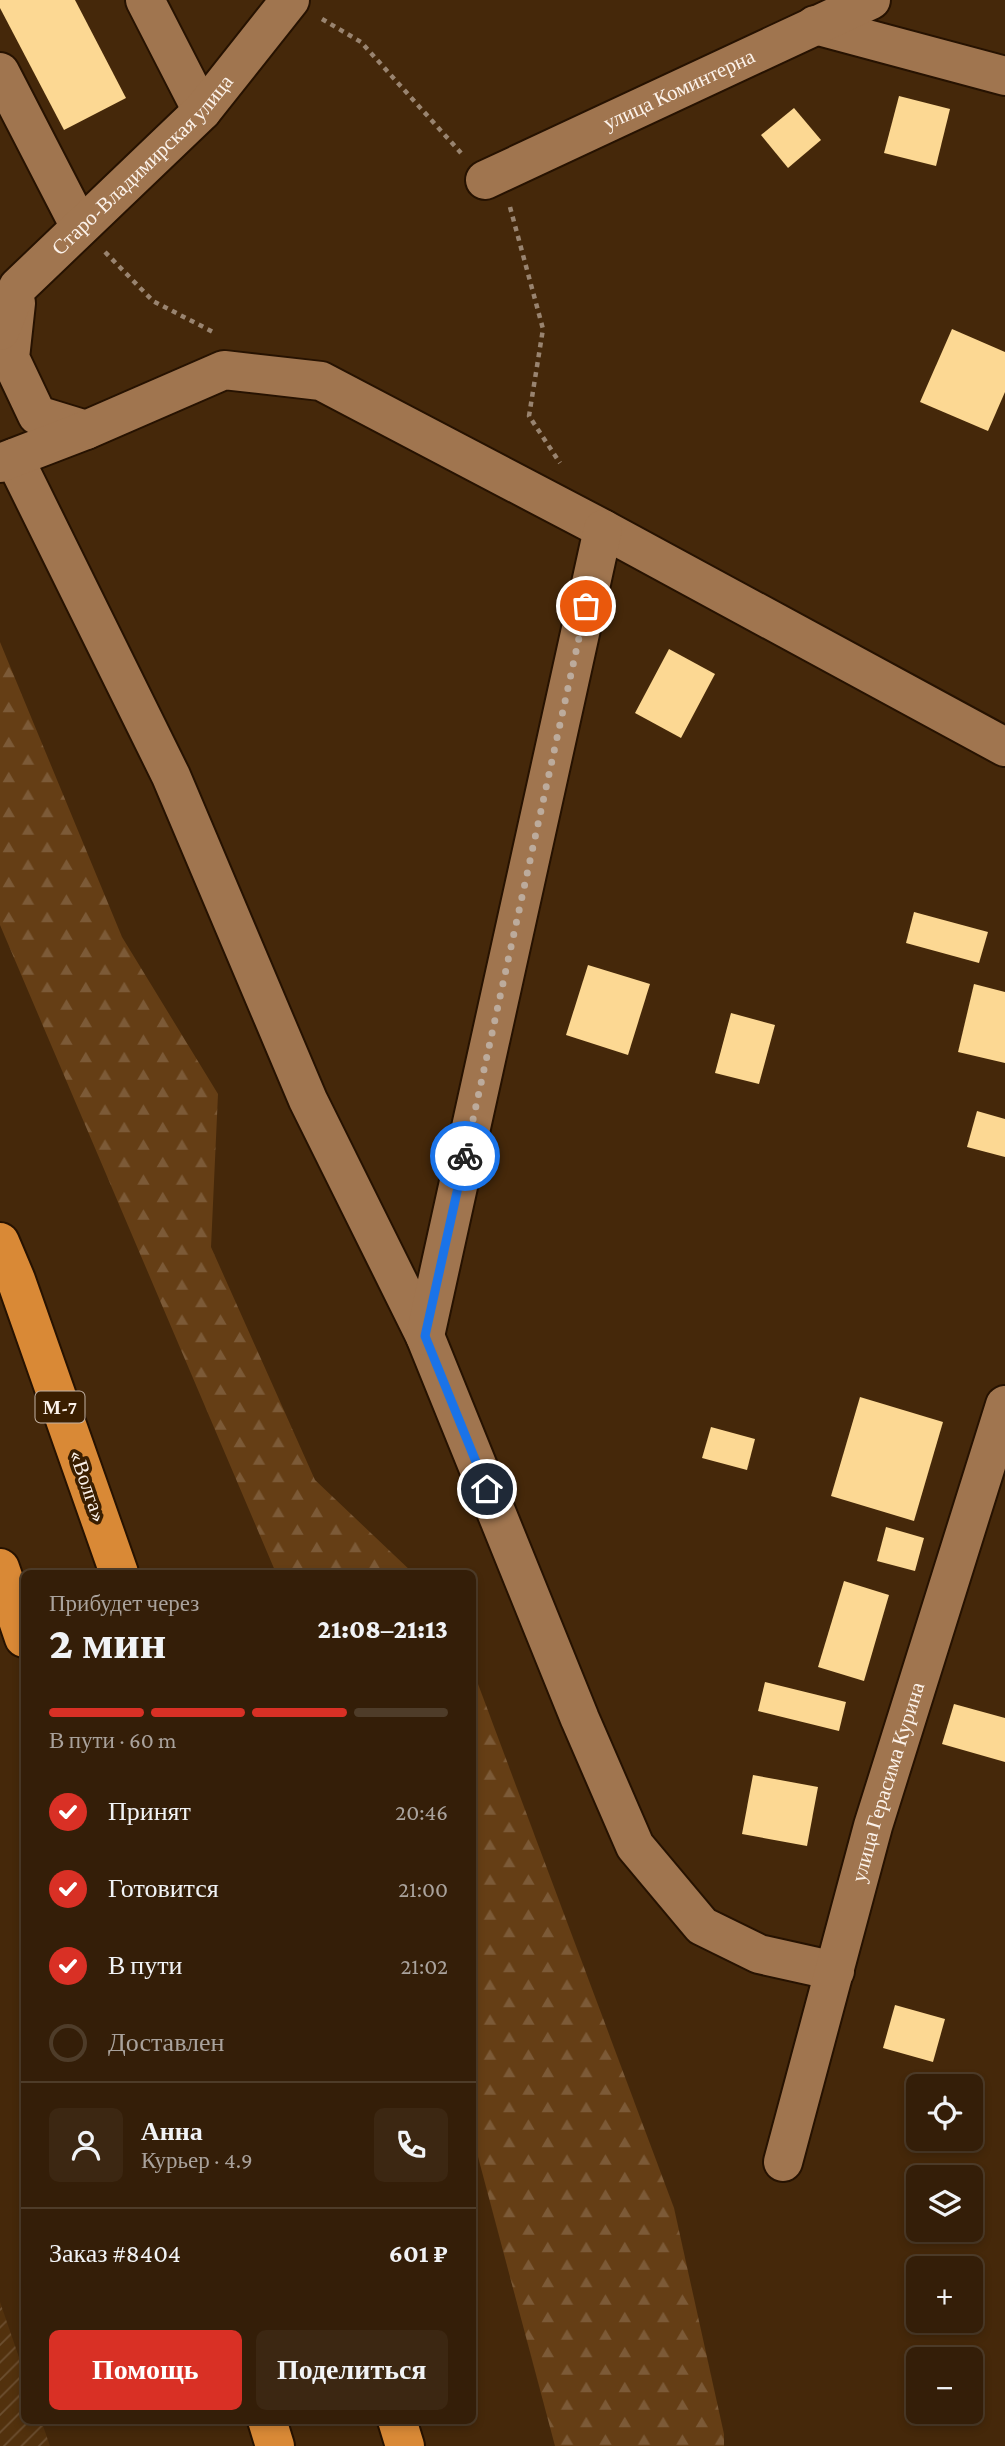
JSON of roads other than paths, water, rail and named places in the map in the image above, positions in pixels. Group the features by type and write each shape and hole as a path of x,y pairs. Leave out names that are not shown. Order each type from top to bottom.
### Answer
{"highway":[{"name":"«Волга»","path":"0,1242 16,1280 117,1570"},
{"path":"0,1568 21,1629"},
{"path":"268,2424 275,2446"},
{"path":"398,2424 405,2446"}],"street":[{"path":"145,0 202,111"},
{"name":"Старо-Владимирская улица","path":"0,331 18,287 202,111 290,0"},
{"name":"улица Коминтерна","path":"485,180 871,0"},
{"path":"816,25 1005,76"},
{"path":"0,72 80,228"},
{"path":"18,287 10,358 37,415 86,430"},
{"path":"835,1971 759,1954 702,1926 635,1846 580,1719 425,1336 308,1100 171,776 7,460 86,430 224,370 321,381 603,529 1005,747"},
{"path":"425,1336 603,529"},
{"name":"улица Герасима Курина","path":"783,2162 873,1826 1005,1405"}]}
